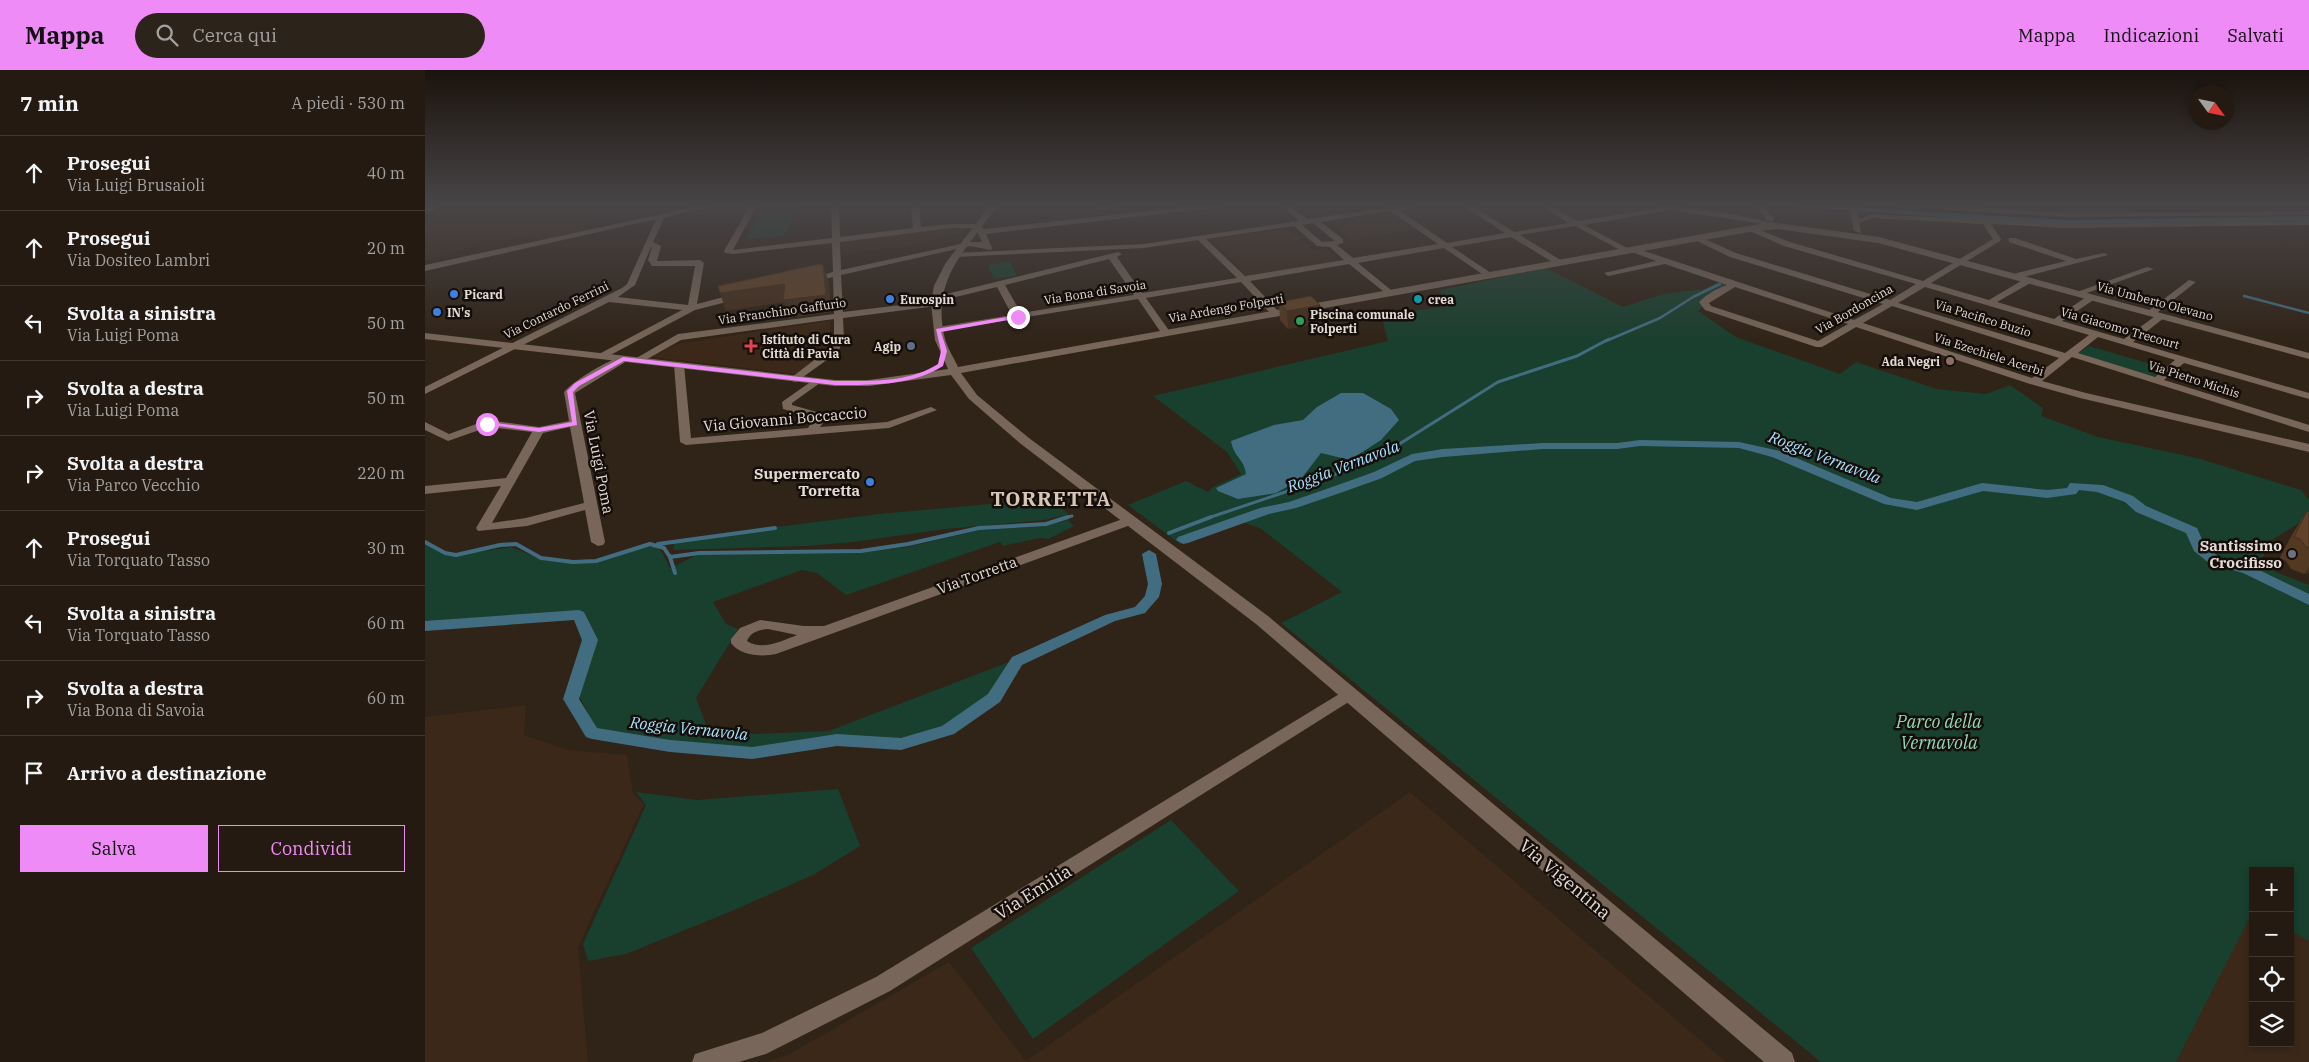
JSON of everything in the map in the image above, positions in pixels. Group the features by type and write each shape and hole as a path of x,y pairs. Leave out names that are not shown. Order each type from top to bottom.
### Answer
{"street":[{"path":"427,267 501,251"},
{"name":"Via Contardo Ferrini","path":"425,391 609,299 631,285 645,251"},
{"path":"655,251 653,260 655,264 700,263 696,276 692,308"},
{"path":"796,379 834,350 839,339 837,251"},
{"path":"799,282 939,251"},
{"path":"958,251 939,286 936,301 938,330 944,351 957,376 973,397 1012,431 1262,620 1349,694"},
{"path":"979,254 982,251"},
{"path":"955,255 1013,252 1106,253 1115,251"},
{"path":"1215,251 1275,313"},
{"path":"1340,251 1389,292"},
{"name":"Via Bona di Savoia","path":"938,330 1413,251"},
{"path":"1454,251 1488,275"},
{"path":"1541,251 1559,263"},
{"name":"Via Ardengo Folperti","path":"903,380 944,379 1022,359 1165,332 1623,251"},
{"name":"Via Ezechiele Acerbi","path":"1634,251 2035,382 2084,396 2309,448"},
{"name":"Via Pacifico Buzio","path":"1725,251 2069,356"},
{"name":"Via Giacomo Trecourt","path":"1812,251 2309,396"},
{"name":"Via Umberto Olevano","path":"1922,251 2309,356"},
{"name":"Via Bordoncina","path":"1735,284 1714,294 1704,302 1708,308 1819,345 1980,251"},
{"path":"2045,251 2076,262"},
{"path":"1106,253 1141,297 1165,332"},
{"name":"Via Franchino Gaffurio","path":"638,360 679,337 936,301 1106,253"},
{"path":"2017,276 2104,256"},
{"path":"1608,273 1666,262"},
{"path":"2078,293 2150,269"},
{"path":"1990,303 2029,280"},
{"path":"2127,342 2192,282"},
{"path":"1000,284 1018,317"},
{"path":"603,356 692,308 745,294"},
{"path":"2055,322 2092,297"},
{"path":"609,299 692,308"},
{"path":"645,334 679,337"},
{"path":"2035,382 2096,334"},
{"path":"425,336 796,379 869,383 903,380 937,368 941,365 944,351"},
{"name":"Via Ardengo Folperti","path":"944,351 961,363 1022,359"},
{"name":"Via Pietro Michis","path":"2069,356 2309,429"},
{"name":"Via Luigi Poma","path":"598,542 569,392 577,384 623,359"},
{"path":"2156,381 2183,359"},
{"name":"Via Giovanni Boccaccio","path":"679,365 686,442 889,425 931,410"},
{"path":"811,433 820,416 793,410 787,407 787,402 816,381"},
{"path":"425,425 448,438 487,424 539,430 575,423"},
{"path":"539,430 483,528 527,522 590,505"},
{"path":"425,490 511,481"},
{"name":"Via Torretta","path":"822,630 804,632 774,623 755,626 747,630 739,639 739,643 748,650 762,651 777,647 1131,520"},
{"path":"777,647 786,639 787,634 781,626"},
{"name":"Via Emilia","path":"703,1062 765,1043 883,984 1349,694"},
{"name":"Via Vigentina","path":"1349,694 1783,1062"}],"shaded area":[{"path":"425,251 456,251 433,260 425,260"},
{"path":"842,251 866,251 842,255"},
{"path":"1224,251 1330,251 1340,261 1248,277"},
{"name":"Istituto di Cura Città di Pavia","path":"830,321 831,343 829,348 822,356 797,374 652,357 676,344"},
{"path":"526,705 524,735 568,750 627,755 633,794 644,804 578,947 588,1062 425,1062 425,717"},
{"path":"1410,792 1726,1062 767,1062 788,1055 949,962 1026,1061"},
{"path":"2249,917 2249,1047 2294,1047 2294,933 2309,941 2309,1062 2176,1062"}],"green space":[{"path":"1010,261 1017,276 994,279 988,265"},
{"name":"Parco della Vernavola","path":"1546,268 1623,307 1663,294 1704,289 1718,282 1732,287 1714,297 1698,311 1736,337 1840,374 1856,362 1937,389 1986,394 2010,385 2043,408 2041,416 2098,437 2197,458 2301,490 2309,500 2309,517 2267,543 2261,566 2309,585 2309,941 2294,933 2294,867 2249,867 2249,919 2176,1062 1821,1062 1281,623 1342,592 1260,528 1242,522 1180,544 1128,505 1186,481 1208,492 1213,487 1241,474 1227,452 1153,396 1388,341 1381,314 1445,307 1440,290"},
{"path":"2089,346 2165,368 2153,378 2077,354"},
{"path":"1046,496 1069,514 1045,520 946,529 853,542 807,546 674,550 674,540 879,514 1001,503"},
{"path":"1068,520 1074,526 1048,539 1040,538 1003,546 1000,542 846,595 817,573 802,570 713,602 726,624 738,629 696,698 708,730 757,734 829,731 1009,662 990,696 944,728 899,743 838,738 754,751 667,742 597,730 579,696 596,640 585,613 425,624 425,543 448,556 511,547 545,561 594,562 614,558 627,550 654,546 662,552 670,568 697,555 859,553 907,547 981,530 1046,526"},
{"path":"838,789 860,846 815,874 732,911 626,954 588,961 583,944 646,805 636,792 697,800"},
{"path":"1171,820 1239,891 1033,1039 971,948"}],"water":[{"path":"1341,393 1363,393 1391,409 1399,420 1381,440 1350,460 1321,453 1301,479 1276,493 1238,499 1218,491 1216,488 1246,474 1243,464 1232,447 1231,441 1274,425 1303,420 1317,407"}],"building":[{"path":"819,264 823,265 826,295 783,300 785,284 720,293 718,286"},
{"path":"1311,296 1320,305 1287,311 1279,302"},
{"path":"2307,511 2309,512 2309,548 2300,539 2294,537"}],"waterway":[{"path":"1606,341 1660,318 1693,297 1720,284"},
{"path":"2244,296 2309,313"},
{"path":"1208,518 1324,479 1385,453 1498,382 1577,356 1609,339"},
{"name":"Roggia Vernavola","path":"1183,540 1265,511 1292,505 1339,489 1378,475 1412,458 1443,453 1543,446 1617,446 1640,443 1739,445 1776,454 1888,501 1917,506 1982,487 2047,494 2072,491 2074,486 2099,488 2129,499 2141,509 2192,531 2199,548 2214,560 2248,570 2309,600"},
{"path":"1068,517 1072,516"},
{"path":"670,557 699,553 861,551 908,544 979,528 1046,524 1068,517"},
{"path":"1064,518 1068,517"},
{"path":"1169,533 1211,517"},
{"path":"658,544 775,528"},
{"path":"425,542 445,553 456,555 500,545 516,544 541,558 573,562 596,561 650,544 664,548 670,557"},
{"name":"Roggia Vernavola","path":"425,626 579,615 590,640 571,699 592,733 670,746 752,753 837,740 901,744 948,730 994,698 1017,661 1110,618 1140,610 1152,597 1155,584 1149,554"},
{"path":"670,557 675,573"}],"place":[{"name":"Picard","path":"454,294"},
{"name":"Eurospin","path":"890,299"},
{"name":"crea","path":"1418,299"},
{"name":"IN's","path":"437,312"},
{"name":"Piscina comunale Folperti","path":"1300,321"},
{"name":"Istituto di Cura Città di Pavia","path":"751,346"},
{"name":"Agip","path":"911,346"},
{"name":"Ada Negri","path":"1950,361"},
{"name":"Supermercato Torretta","path":"870,482"},
{"name":"Santissimo Crocifisso","path":"2292,554"}],"district":[{"name":"TORRETTA","path":"1051,498"}],"route":[{"path":"487,424 539,430 575,423 569,392 577,384 623,359 835,383 903,380 930,372 941,365 944,351 938,330 1018,317"}]}
